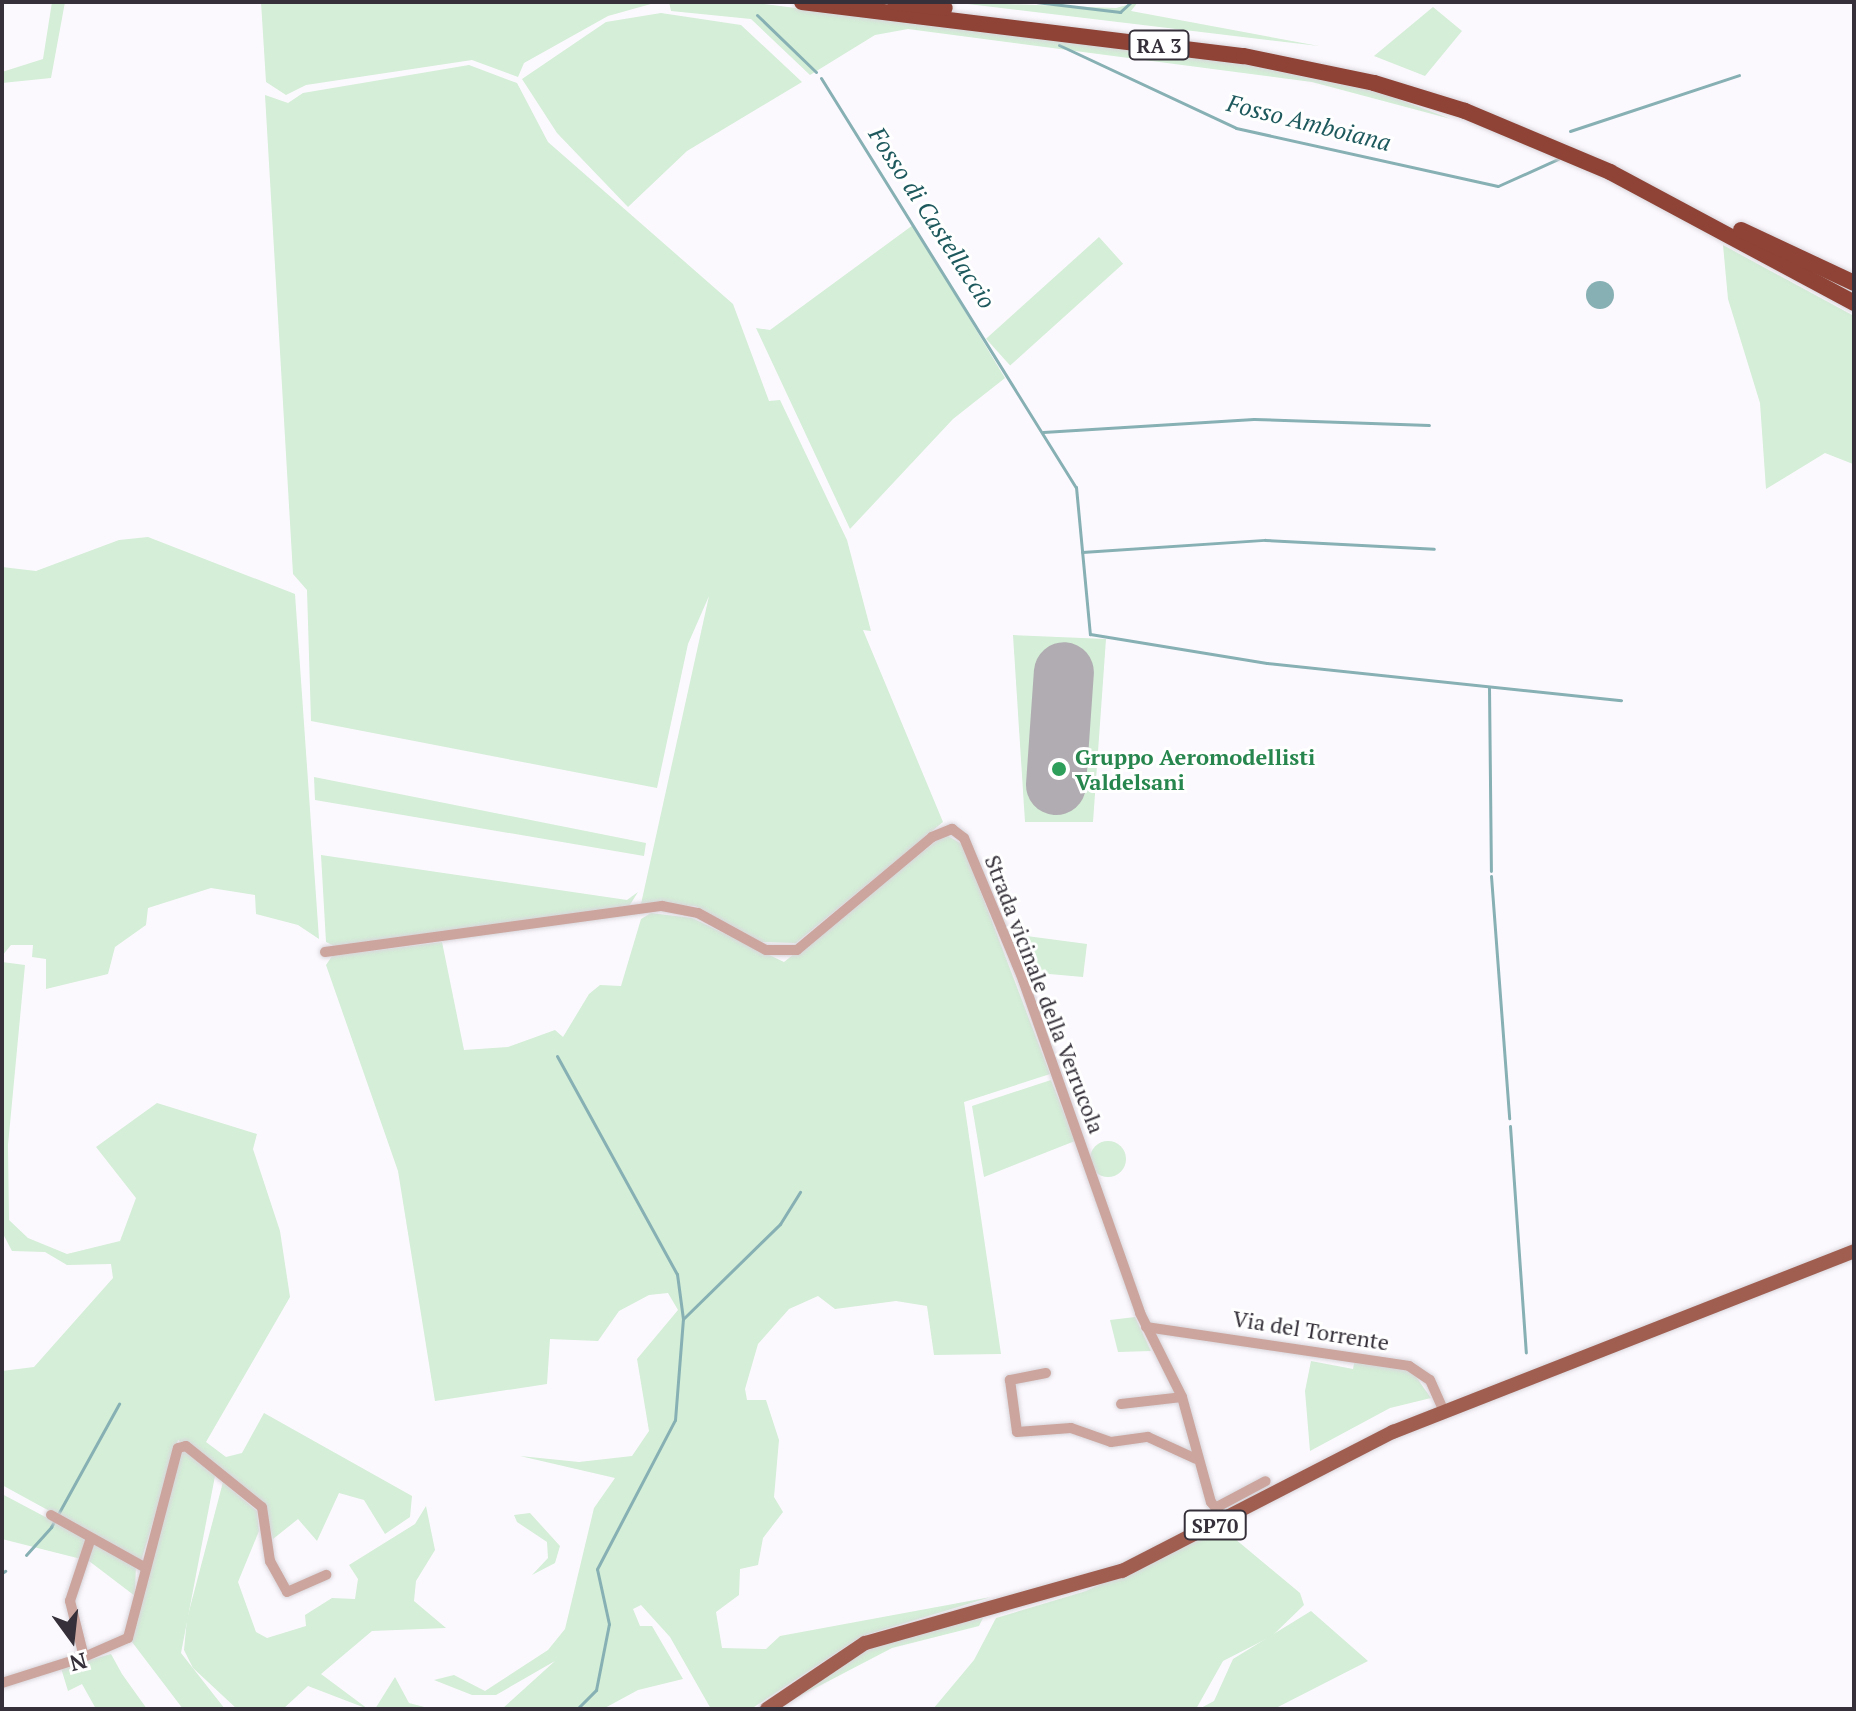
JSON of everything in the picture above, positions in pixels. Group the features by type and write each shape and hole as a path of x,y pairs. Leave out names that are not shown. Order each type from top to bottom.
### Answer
{"highway":[{"name":"RA 3","path":"802,2 1271,60 1374,83 1508,122"},
{"name":"RA 3","path":"895,2 1267,50 1397,79 1612,167 1741,230 1854,291"},
{"name":"RA 3","path":"1612,167 1854,303"},
{"path":"1716,228 1854,310"},
{"path":"1741,230 1854,283"}],"main road":[{"name":"SP70","path":"767,1709 865,1643 1101,1579 1221,1513 1444,1412 1854,1251"}],"street":[{"name":"Strada vicinale della Verrucola","path":"325,952 662,906 698,913 766,950 797,950 932,837 952,829 964,838 1023,980 1146,1327"},
{"path":"1146,1327 1182,1397 1196,1459 1221,1513 1266,1481"},
{"name":"Via del Torrente","path":"1146,1327 1409,1366 1433,1384 1444,1412"},
{"path":"1046,1373 1010,1380 1017,1432 1071,1428 1111,1442 1148,1437 1196,1459"},
{"path":"1121,1404 1182,1397"},
{"path":"2,1683 127,1640 173,1456 186,1446 262,1507 270,1561 287,1592 326,1575"},
{"path":"56,1518 146,1568"},
{"path":"84,1657 70,1601 91,1538"}],"green space":[{"path":"52,2 65,2 51,78 2,83 2,72 43,59"},
{"path":"261,2 658,2 608,16 524,63 518,77 472,60 306,85 286,95 266,82"},
{"path":"669,2 747,2 1244,64 1382,93 1451,119 1312,82 908,29 875,35 810,75 751,19 671,11"},
{"path":"951,2 1116,8 1138,2 1131,11 1319,46"},
{"path":"1433,7 1462,31 1425,76 1374,56"},
{"path":"661,13 741,25 802,82 687,151 628,207 557,133 522,79 606,22"},
{"path":"469,65 517,83 548,142 733,304 769,401 780,400 847,540 871,631 863,630 943,822 796,943 758,942 695,906 641,904 709,596 688,644 657,788 311,721 307,590 293,574 265,95 288,103 303,93"},
{"path":"913,225 1005,378 953,419 850,529 756,328 770,330"},
{"path":"1099,237 1123,264 1010,365 986,339"},
{"path":"1723,245 1854,316 1853,464 1825,453 1766,489 1760,403 1728,299"},
{"path":"148,537 295,594 319,939 298,925 256,914 255,895 211,888 148,908 146,925 115,947 108,974 46,989 46,959 32,957 33,945 11,945 2,956 2,567 36,571 119,540"},
{"name":"Gruppo Aeromodellisti Valdelsani","path":"1013,635 1106,639 1093,822 1025,822"},
{"path":"314,777 646,843 644,856 315,800"},
{"path":"945,834 963,845 1050,1074 964,1102 1001,1354 934,1355 927,1306 896,1301 835,1309 818,1296 789,1309 758,1344 745,1389 747,1400 766,1400 779,1440 774,1497 783,1512 763,1538 758,1565 740,1569 739,1595 716,1612 722,1648 766,1649 780,1636 991,1597 862,1636 751,1709 711,1709 670,1637 641,1605 633,1609 640,1626 652,1626 683,1679 638,1690 603,1709 502,1709 555,1661 496,1695 472,1695 434,1680 454,1675 485,1691 548,1650 565,1629 594,1508 615,1478 520,1456 579,1462 632,1456 649,1431 637,1359 678,1310 668,1293 649,1295 619,1311 598,1341 550,1339 547,1384 435,1401 398,1171 326,965 332,956 442,942 464,1050 508,1047 555,1030 563,1037 589,994 600,985 621,986 641,919 651,913 692,918 784,962"},
{"path":"321,855 627,900 638,892 628,908 336,947 326,942"},
{"path":"1019,935 1087,944 1083,977 1027,972 1011,942"},
{"path":"2,962 25,965 8,1145 9,1220 28,1238 67,1254 120,1241 136,1198 96,1147 157,1103 257,1134 253,1149 280,1231 290,1297 206,1442 226,1457 242,1453 264,1413 412,1496 410,1517 385,1534 364,1500 339,1493 317,1541 298,1519 273,1539 264,1503 178,1440 141,1561 2,1485 2,1371 34,1367 113,1278 111,1264 67,1265 45,1252 12,1251 2,1232"},
{"path":"1051,1080 1075,1141 984,1177 972,1106"},
{"path":"1108,1141 1121,1146 1126,1159 1121,1172 1108,1177 1095,1172 1090,1159 1095,1146"},
{"path":"1135,1317 1151,1351 1118,1352 1110,1320"},
{"path":"1355,1359 1412,1371 1431,1398 1390,1408 1310,1451 1305,1391 1311,1361 1353,1369"},
{"path":"186,1451 215,1476 181,1653 225,1709 183,1709 132,1642 177,1453"},
{"path":"223,1482 257,1511 259,1531 238,1582 256,1632 267,1638 306,1626 305,1615 332,1598 355,1599 358,1579 349,1565 415,1524 426,1506 435,1550 416,1581 414,1601 446,1628 372,1631 321,1674 368,1709 308,1686 283,1709 237,1709 193,1668 184,1650 187,1619"},
{"path":"2,1494 136,1565 135,1596 89,1561 2,1539"},
{"path":"530,1513 560,1546 555,1563 532,1575 548,1558 547,1542 517,1522 514,1515"},
{"path":"1222,1528 1300,1593 1304,1605 1272,1636 1223,1661 1196,1709 933,1709 974,1660 996,1618 1086,1591"},
{"path":"1311,1611 1368,1661 1274,1709 1199,1709 1214,1701 1233,1659"},
{"path":"983,1618 979,1626 892,1648 775,1709 845,1660 892,1639"},
{"path":"111,1654 147,1709 96,1709 82,1684 68,1691 61,1668"},
{"path":"395,1677 409,1703 432,1709 375,1709"}],"water":[{"path":"1600,281 1610,285 1614,295 1610,305 1600,309 1590,305 1586,295 1590,285"}],"waterway":[{"path":"1036,2 1120,12 1131,2"},
{"name":"Fosso di Castellaccio","path":"757,15 816,72"},
{"name":"Fosso Amboiana","path":"1059,45 1236,128 1498,186 1558,159"},
{"name":"Fosso Amboiana","path":"1570,131 1739,75"},
{"path":"821,78 1076,487 1090,634 1267,663 1621,700"},
{"path":"1043,432 1254,419 1429,425"},
{"path":"1082,552 1265,540 1434,549"},
{"path":"1489,687 1491,871"},
{"path":"1491,876 1509,1118"},
{"path":"557,1056 677,1274 683,1319"},
{"path":"1510,1126 1526,1352"},
{"path":"577,1709 596,1690 609,1624 597,1569 675,1420 683,1319 780,1224 800,1192"},
{"path":"26,1555 51,1527 119,1404"}],"runway":[{"path":"1056,785 1064,672"}],"place":[{"name":"Gruppo Aeromodellisti Valdelsani","path":"1059,769"}]}
